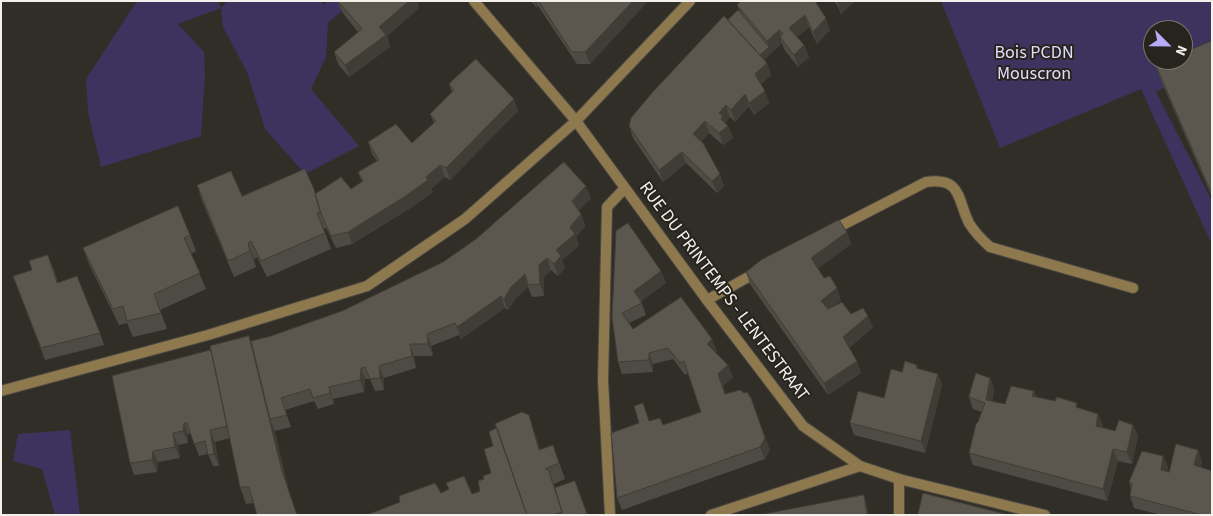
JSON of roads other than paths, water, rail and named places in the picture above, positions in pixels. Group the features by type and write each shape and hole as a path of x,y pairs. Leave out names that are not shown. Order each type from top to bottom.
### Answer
{"street":[{"name":"RUE DU PRINTEMPS - LENTESTRAAT","path":"474,1 576,121 803,426 860,466 899,479 1045,515"},
{"path":"1,391 208,335 367,286 465,219 576,121 690,1"},
{"path":"823,235 926,182 938,180 952,186 960,196 968,221 978,236 990,247 1134,288"},
{"path":"610,515 603,380 607,207 625,188"},
{"path":"708,300 766,266"},
{"path":"711,515 860,466"},
{"path":"899,479 900,515"}],"park label":[{"name":"Bois PCDN Mouscron","path":"1034,64"}]}
